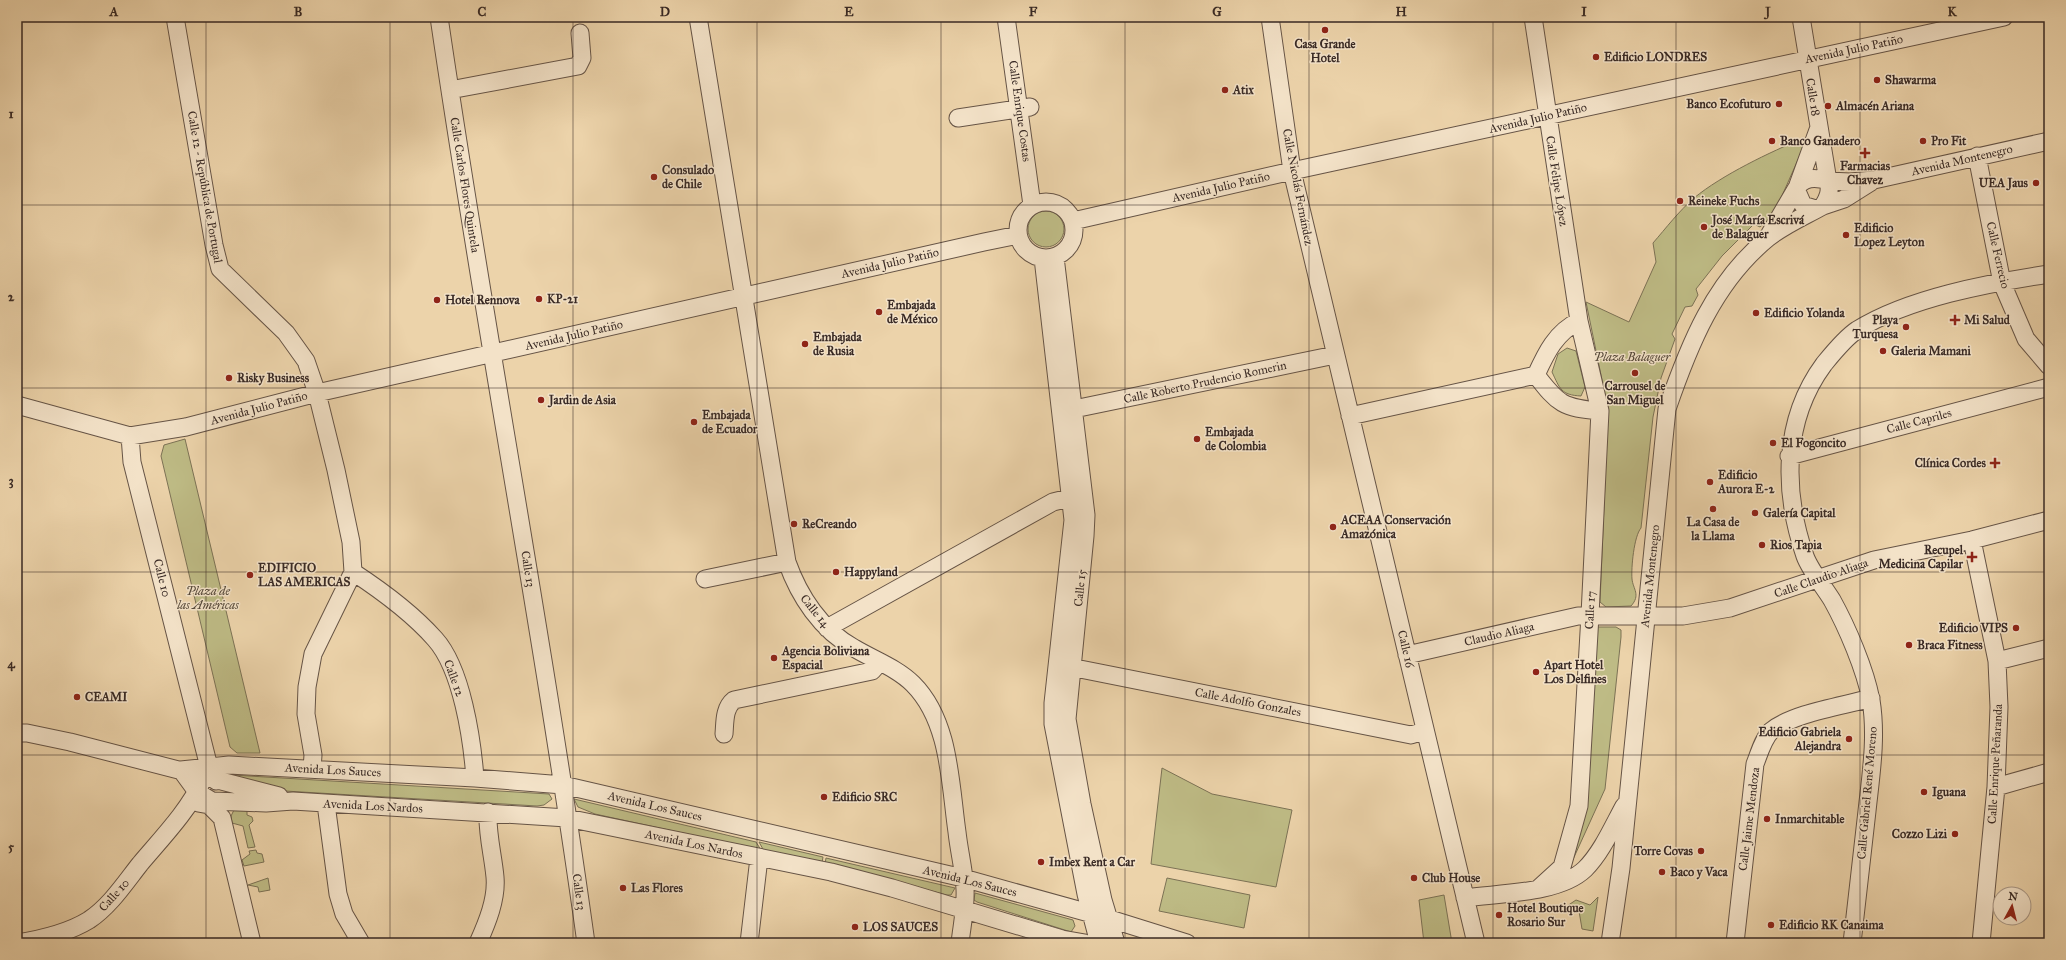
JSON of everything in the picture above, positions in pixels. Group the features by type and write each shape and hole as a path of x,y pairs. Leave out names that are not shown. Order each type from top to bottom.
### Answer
{"street":[{"name":"Calle 12 - República de Portugal","path":"176,17 214,245 220,269 258,308 286,333 306,361 317,393"},
{"name":"Calle Carlos Flores Quintela","path":"439,17 492,353"},
{"name":"Calle 14","path":"698,17 786,562 795,584 806,602 827,628 852,647 898,672 914,684 926,701 939,728 947,762 965,888 964,910"},
{"name":"Calle Enrique Costas","path":"1006,17 1025,108"},
{"name":"Calle Enrique Costas","path":"1017,17 1025,108 1038,204"},
{"name":"Calle Nicolás Fernández","path":"1270,17 1292,171 1335,355"},
{"name":"Calle Felipe López","path":"1533,17 1579,321"},
{"name":"Calle 18","path":"1801,17 1818,130 1828,182"},
{"name":"Avenida Julio Patiño","path":"1073,221 1292,171 1547,117 1573,109 2004,17"},
{"path":"450,90 578,66 582,58 580,33"},
{"path":"958,118 1025,108"},
{"name":"Calle 18","path":"1797,187 1818,130"},
{"name":"Avenida Montenegro","path":"1828,182 1874,180 2049,141"},
{"name":"Calle Ferrecio","path":"1977,156 2002,283 2026,339 2049,366"},
{"path":"1810,178 1828,182 1829,192 1820,208 1803,205 1797,187 1810,178"},
{"name":"Avenida Montenegro","path":"1610,943 1621,868 1626,803 1667,409 1681,368 1712,301 1734,272 1768,238 1820,208 1844,199 1874,180"},
{"name":"Avenida Montenegro","path":"1768,238 1797,187"},
{"path":"1038,204 1059,205 1065,210 1073,221 1074,231 1069,246 1064,252 1049,257 1026,250 1018,235 1021,218 1038,204"},
{"name":"Avenida Julio Patiño","path":"130,436 186,427 317,393 1018,235"},
{"name":"Calle 15","path":"1049,257 1074,409 1078,496 1073,520 1065,665 1069,738 1107,918 1116,943"},
{"name":"Calle 15","path":"1049,257 1078,496"},
{"name":"Calle Gabriel René Moreno","path":"1852,943 1873,746 1874,732 1870,698 1848,633 1819,579 1806,559 1793,515 1789,456 1792,435 1813,380 1830,356 1855,331 1891,312 1927,300 2049,274"},
{"path":"1536,375 1545,357 1566,327 1579,321"},
{"name":"Calle 17","path":"1539,888 1562,867 1579,806 1600,410 1579,321"},
{"name":"Calle 13","path":"492,353 563,785 586,943"},
{"name":"Calle Roberto Prudencio Romerin","path":"1074,409 1335,355"},
{"name":"Calle 16","path":"1335,355 1476,943"},
{"path":"1536,375 1550,394 1560,403 1578,409 1600,410"},
{"path":"1350,416 1536,375"},
{"name":"Calle Capriles","path":"1789,456 2049,387"},
{"path":"312,769 313,755 306,714 307,687 313,654 353,572 351,542 336,470 317,393"},
{"path":"17,405 130,436"},
{"name":"Calle 10","path":"17,943 64,932 88,920 103,910 185,808 206,779 132,462 130,436"},
{"path":"827,628 1053,502 1078,496"},
{"name":"Calle Claudio Aliaga","path":"1590,615 1683,616 1730,608 1874,560 1972,540 2049,520"},
{"name":"Calle Enrique Peñaranda","path":"1972,540 1998,661 1999,739 1996,787 1981,943"},
{"path":"705,579 786,562"},
{"name":"Calle 12","path":"353,572 383,592 435,640 450,663 460,692 475,778"},
{"name":"Claudio Aliaga","path":"1407,656 1578,616 1590,615"},
{"path":"1998,661 2049,648"},
{"path":"724,734 726,710 729,704 734,700 872,671 880,662"},
{"name":"Calle 15","path":"1065,665 1053,703 1055,741 1091,913 1099,943"},
{"name":"Calle Adolfo Gonzales","path":"1065,665 1411,735 1424,730"},
{"name":"Calle Jaime Mendoza","path":"1735,943 1755,764 1762,746 1771,732 1785,723 1823,710 1870,698"},
{"path":"17,733 27,733 70,742 181,770 206,779 271,794 293,801"},
{"name":"Avenida Los Sauces","path":"181,770 206,779 229,765 475,778 563,785 963,878 1107,918"},
{"path":"1996,787 2049,772"},
{"path":"206,779 212,800 231,802 293,801"},
{"name":"Avenida Los Nardos","path":"293,801 567,818 831,872 892,888 1062,939 1085,943"},
{"path":"222,818 231,802"},
{"path":"185,808 201,803 209,805 222,818 252,943"},
{"path":"1465,898 1559,884 1585,869 1595,856 1626,803"},
{"path":"326,804 338,894 347,919 361,943"},
{"path":"478,943 487,924 493,900 495,879 488,824 488,812"},
{"path":"749,943 759,858"},
{"path":"960,943 964,910"},
{"path":"1107,918 1187,943"}],"green space":[{"name":"Plaza Balaguer","path":"1804,138 1805,144 1773,216 1760,227 1754,224 1722,256 1696,289 1698,295 1692,306 1685,307 1672,334 1675,339 1661,378 1653,417 1641,528 1636,538 1634,552 1632,579 1636,592 1636,599 1631,606 1606,607 1600,602 1608,409 1586,302 1629,322 1656,262 1653,243 1683,208 1705,189 1718,181 1776,150"},
{"path":"1050,211 1059,216 1063,222 1063,236 1059,242 1050,247 1042,247 1033,242 1029,236 1028,225 1033,216 1039,212"},
{"path":"1567,348 1576,351 1585,387 1581,396 1569,394 1562,390 1552,372 1558,354"},
{"name":"Plaza de las Américas","path":"185,439 260,753 237,753 230,747 161,456 164,445"},
{"path":"1590,627 1616,627 1621,630 1621,637 1605,789 1570,866"},
{"path":"1162,768 1212,794 1292,810 1276,887 1151,864"},
{"path":"232,775 549,794 552,799 544,805 537,806 285,791"},
{"path":"574,799 756,842 761,850 595,814 578,807"},
{"path":"247,809 247,815 252,817 253,821 249,825 255,847 248,848 243,826 232,823 231,816 234,810"},
{"path":"759,842 823,857 822,863 764,851"},
{"path":"256,850 257,853 262,854 264,862 244,866 242,860 250,854 249,851"},
{"path":"826,858 955,888 951,895 947,895 825,864"},
{"path":"268,878 270,890 259,892 258,887 248,885"},
{"path":"1167,878 1250,895 1244,928 1159,911"},
{"path":"975,893 1073,920 1075,926 1071,932 977,902 974,900"},
{"path":"1444,895 1452,943 1424,943 1419,900"},
{"path":"1598,897 1593,931 1582,929 1579,911 1564,908 1576,900 1590,905"}],"place":[{"name":"Casa Grande Hotel","path":"1325,30"},
{"name":"Edificio LONDRES","path":"1596,57"},
{"name":"Shawarma","path":"1877,80"},
{"name":"Atix","path":"1225,90"},
{"name":"Banco Ecofuturo","path":"1779,104"},
{"name":"Almacén Ariana","path":"1828,106"},
{"name":"Banco Ganadero","path":"1772,141"},
{"name":"Pro Fit","path":"1923,141"},
{"name":"Farmacias Chavez","path":"1865,153"},
{"name":"Consulado de Chile","path":"654,177"},
{"name":"UEA Jaus","path":"2036,183"},
{"name":"Reineke Fuchs","path":"1680,201"},
{"name":"José María Escrivá de Balaguer","path":"1704,227"},
{"name":"Edificio Lopez Leyton","path":"1846,235"},
{"name":"KP-21","path":"539,299"},
{"name":"Hotel Rennova","path":"437,300"},
{"name":"Embajada de México","path":"879,312"},
{"name":"Edificio Yolanda","path":"1756,313"},
{"name":"Mi Salud","path":"1955,320"},
{"name":"Playa Turquesa","path":"1906,327"},
{"name":"Embajada de Rusia","path":"805,344"},
{"name":"Galeria Mamani","path":"1883,351"},
{"name":"Carrousel de San Miguel","path":"1635,373"},
{"name":"Risky Business","path":"229,378"},
{"name":"Jardin de Asia","path":"541,400"},
{"name":"Embajada de Ecuador","path":"694,422"},
{"name":"Embajada de Colombia","path":"1197,439"},
{"name":"El Fogoncito","path":"1773,443"},
{"name":"Clínica Cordes","path":"1995,463"},
{"name":"Edificio Aurora E-2","path":"1710,482"},
{"name":"La Casa de la Llama","path":"1713,509"},
{"name":"Galería Capital","path":"1755,513"},
{"name":"ReCreando","path":"794,524"},
{"name":"ACEAA Conservación Amazónica","path":"1333,527"},
{"name":"Rios Tapia","path":"1762,545"},
{"name":"Recupel Medicina Capilar","path":"1972,557"},
{"name":"Happyland","path":"836,572"},
{"name":"EDIFICIO LAS AMERICAS","path":"250,575"},
{"name":"Edificio VIPS","path":"2016,628"},
{"name":"Braca Fitness","path":"1909,645"},
{"name":"Agencia Boliviana Espacial","path":"774,658"},
{"name":"Apart Hotel Los Delfines","path":"1536,672"},
{"name":"CEAMI","path":"77,697"},
{"name":"Edificio Gabriela Alejandra","path":"1849,739"},
{"name":"Iguana","path":"1924,792"},
{"name":"Edificio SRC","path":"824,797"},
{"name":"Inmarchitable","path":"1767,819"},
{"name":"Cozzo Lizi","path":"1955,834"},
{"name":"Torre Covas","path":"1701,851"},
{"name":"Imbex Rent a Car","path":"1041,862"},
{"name":"Baco y Vaca","path":"1662,872"},
{"name":"Club House","path":"1414,878"},
{"name":"Las Flores","path":"623,888"},
{"name":"Hotel Boutique Rosario Sur","path":"1499,915"},
{"name":"Edificio RK Canaima","path":"1771,925"},
{"name":"LOS SAUCES","path":"855,927"}]}
